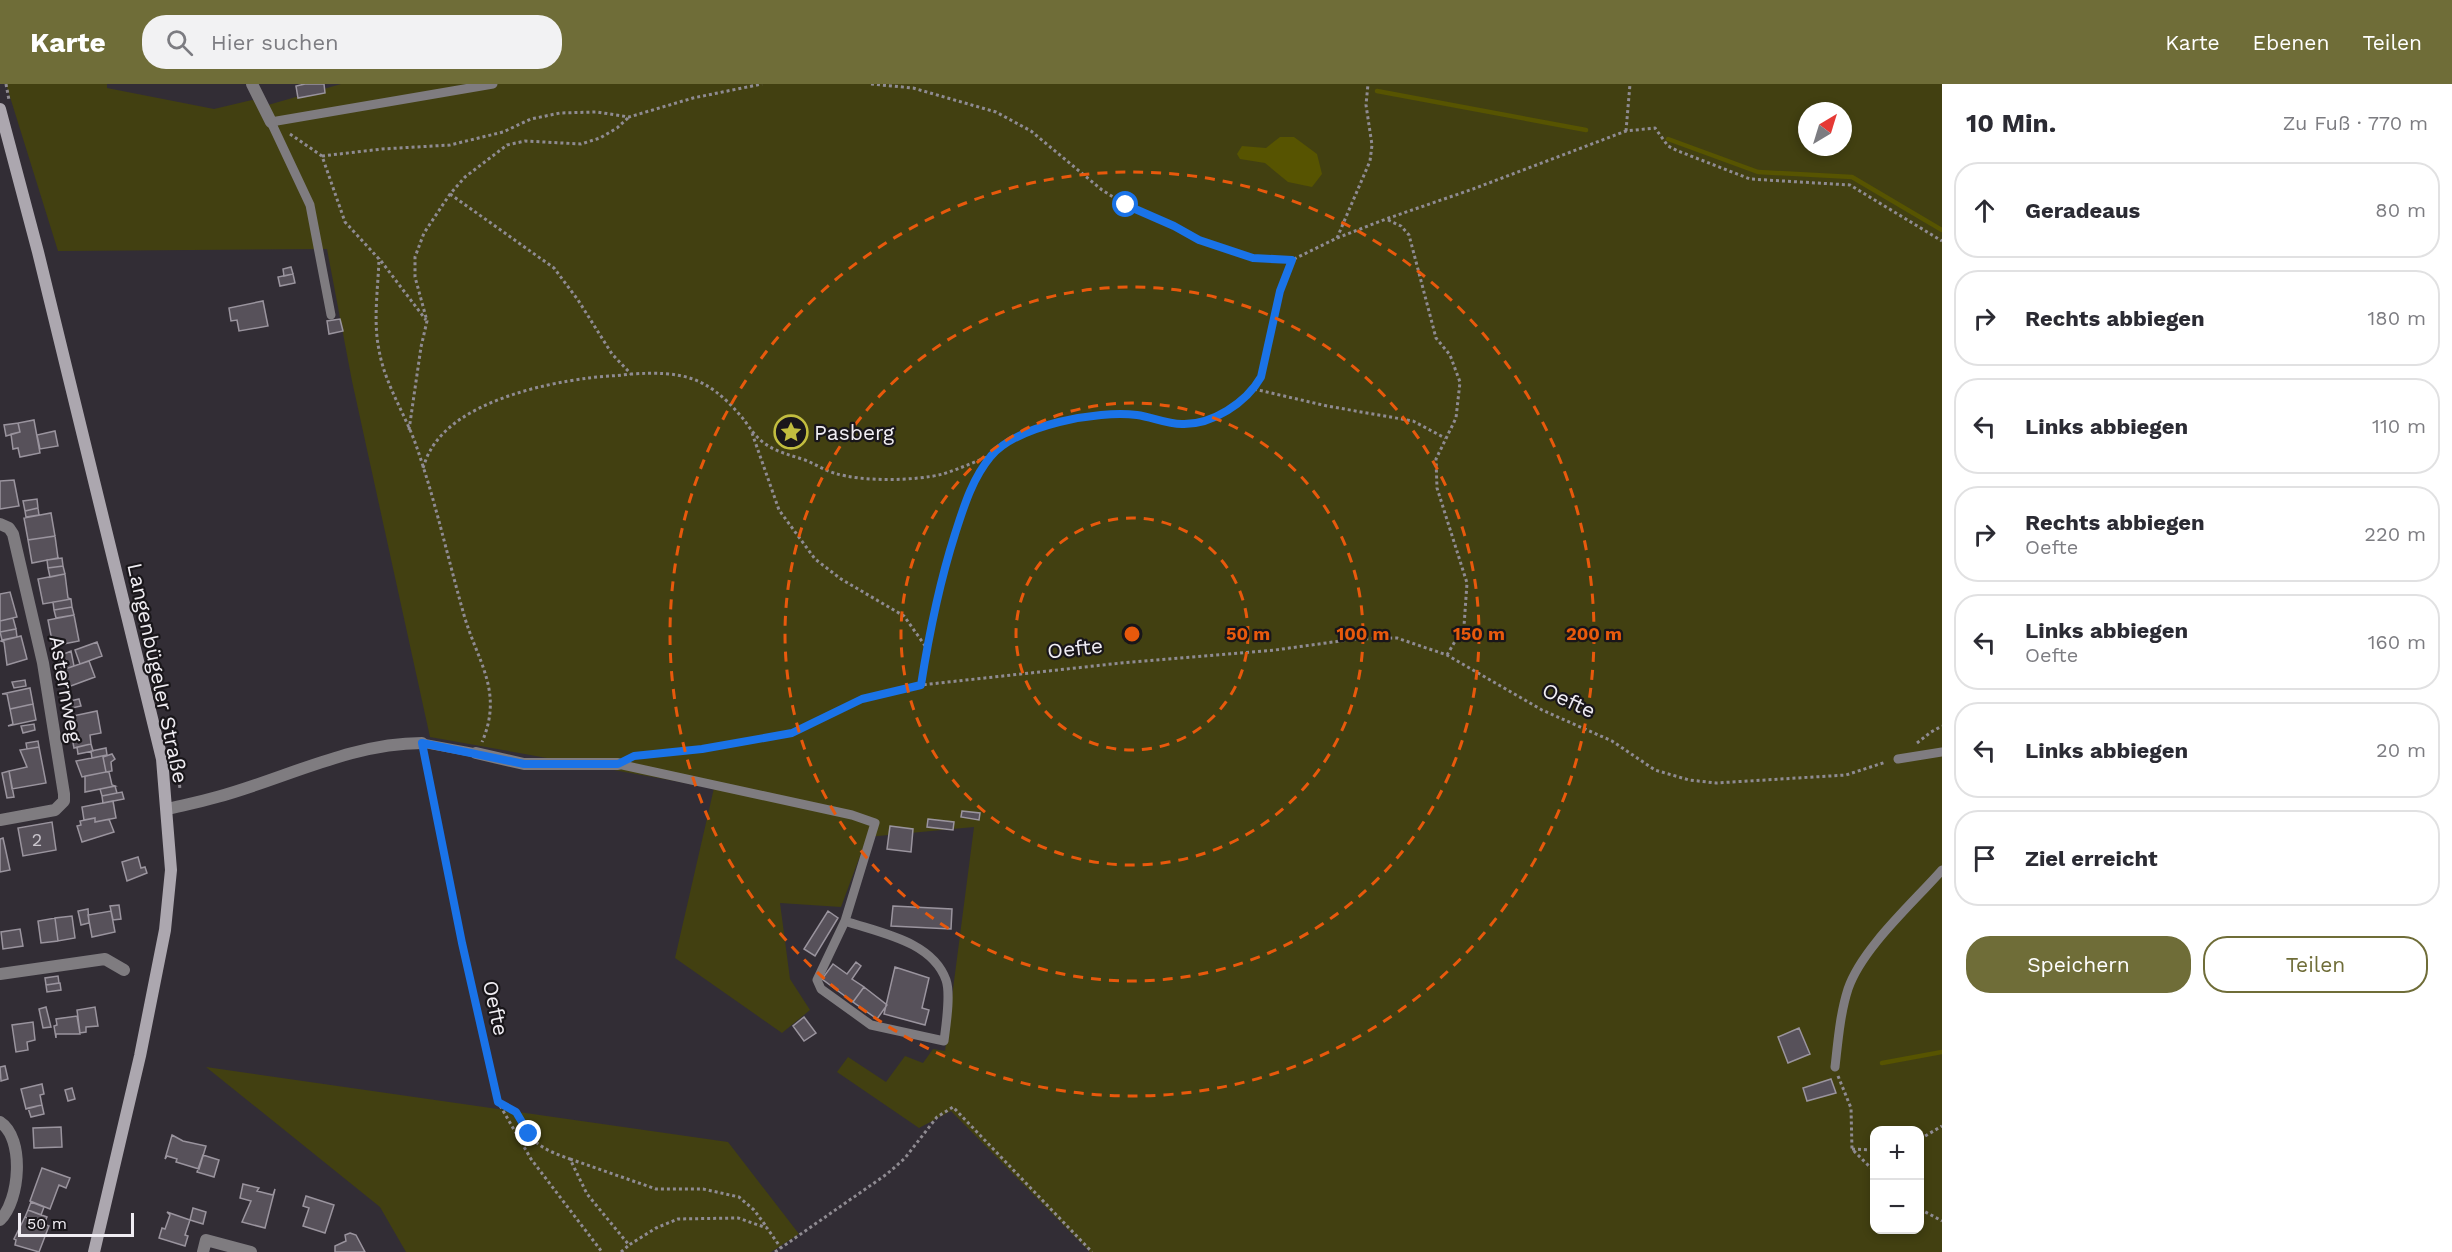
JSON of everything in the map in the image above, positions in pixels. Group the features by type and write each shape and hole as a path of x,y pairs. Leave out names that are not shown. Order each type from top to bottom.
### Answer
{"main road":[{"name":"Langenbügeler Straße","path":"5,104 38,252 173,808 171,870 165,930 142,1045 93,1252"}],"street":[{"path":"252,84 271,122"},
{"name":"Asternweg","path":"0,524 9,528 13,534 43,663 64,794 61,806 56,810 0,820"},
{"path":"173,808 218,797 302,768 392,743 422,743"},
{"path":"476,753 524,764 618,764"},
{"path":"0,974 105,959 124,970"},
{"path":"0,1122 11,1134 16,1156 17,1178 10,1205 0,1220"},
{"path":"203,1252 206,1240 251,1252"}],"lane":[{"path":"331,315 310,205 271,122 494,84"},
{"path":"422,743 476,753"},
{"path":"1898,759 1942,752"},
{"path":"618,764 836,812 875,824 845,921 817,980 821,989 871,1025 944,1041 947,981 933,957 912,944 845,921"},
{"path":"1835,1067 1838,1035 1846,997 1858,970 1878,940 1942,870"}],"path":[{"path":"5,104 6,84"},
{"path":"409,432 427,321 415,278 415,257 424,233 450,194 465,177 507,145 535,141 581,144 600,138 629,117 693,98 762,84"},
{"path":"871,84 913,88 996,112 1031,131 1102,190 1126,205 1174,226 1199,240 1253,258 1292,260 1337,238 1386,219 1626,131 1655,128 1668,146 1750,179 1850,185 1942,241"},
{"path":"1337,238 1370,161 1372,145 1366,105 1368,84"},
{"path":"1626,131 1630,84"},
{"path":"322,156 382,149 450,145 503,132 531,119 560,113 597,112 629,117"},
{"path":"271,122 322,156 345,222 379,259 427,321"},
{"path":"450,194 554,268 578,300 612,354 631,374"},
{"path":"1386,219 1401,226 1409,235 1436,338 1450,355 1460,382 1456,418 1436,459 1437,488 1467,583 1464,626 1447,656"},
{"path":"379,259 376,331 378,349 384,371 423,468 446,543 464,616 483,661 487,678 490,703 488,724 476,753"},
{"path":"751,431 778,452 802,459 834,473 852,477 914,478 942,474 992,455 1017,437 1060,421 1087,417 1136,415 1182,424 1204,422 1224,412 1254,389 1261,377 1280,291 1292,260"},
{"path":"423,468 430,450 442,435 481,406 523,391 587,378 631,374 656,372 688,377 716,390 751,431 779,510 815,559 841,579 904,616 927,648"},
{"path":"1254,389 1327,406 1413,421 1445,438"},
{"path":"921,685 941,579 968,491 992,455"},
{"name":"Oefte","path":"618,764 634,756 702,749 792,733 862,699 921,685 1121,663 1275,650 1354,639 1397,638 1447,656 1542,710 1612,741 1655,770 1689,780 1716,783 1846,775 1898,759"},
{"path":"1898,759 1931,732 1942,726"},
{"name":"Oefte","path":"422,743 462,943 498,1102 531,1160 602,1252"},
{"path":"173,808 180,776 177,765"},
{"path":"1835,1067 1851,1108 1852,1149 1870,1166"},
{"path":"498,1102 516,1112 529,1134 547,1150 656,1189 702,1189 739,1197 754,1210 781,1248"},
{"path":"775,1252 887,1174 905,1158 937,1117 954,1107 967,1123 1054,1209 1092,1252"},
{"path":"1924,1137 1942,1126"},
{"path":"1852,1149 1870,1150"},
{"path":"570,1159 587,1194 629,1245"},
{"path":"1924,1211 1942,1221"},
{"path":"621,1252 656,1228 678,1219 738,1218 767,1227"}],"shaded area":[{"path":"6,84 107,84 107,88 214,109 252,100 268,105 341,84 1942,84 1942,1252 1090,1252 951,1111 919,1128 837,1072 848,1057 886,1082 905,1056 923,1063 933,1049 945,1051 974,827 867,837 841,907 780,903 790,979 810,1010 782,1033 675,958 714,788 430,737 352,381 327,249 58,251"},
{"path":"1280,137 1294,137 1317,154 1322,174 1312,187 1288,182 1265,163 1240,159 1237,154 1242,146 1266,148"},
{"path":"206,1067 728,1142 799,1234 771,1252 406,1252 380,1207"}],"building":[{"path":"324,84 325,93 298,98 296,86"},
{"path":"291,267 293,274 284,276 283,269"},
{"path":"293,274 295,283 280,286 278,277"},
{"path":"263,301 268,326 239,331 237,320 231,321 229,308"},
{"path":"340,319 343,331 329,334 327,321"},
{"path":"34,420 40,453 20,457 18,448 13,449 11,434 20,432 18,423"},
{"path":"18,423 20,432 6,436 4,425"},
{"path":"55,431 58,446 40,449 37,435"},
{"path":"14,480 19,506 0,509 0,481"},
{"path":"37,499 38,508 25,511 23,501"},
{"path":"38,508 39,515 26,517 25,511"},
{"path":"51,513 55,536 28,540 24,518"},
{"path":"55,536 58,558 32,563 28,540"},
{"path":"62,558 63,566 48,568 47,560"},
{"path":"63,566 65,574 50,577 48,568"},
{"path":"65,574 68,598 71,599 43,604 38,579"},
{"path":"10,592 17,617 0,621 0,594"},
{"path":"71,599 72,607 54,610 53,602"},
{"path":"72,607 74,615 56,618 54,610"},
{"path":"74,615 79,641 53,646 48,620"},
{"path":"13,618 16,629 0,632 0,621"},
{"path":"16,629 17,637 2,640 0,632"},
{"path":"21,636 27,659 7,665 4,642 1,641"},
{"path":"97,642 102,656 80,664 75,650"},
{"path":"71,651 74,666 62,670 57,657"},
{"path":"89,661 95,677 68,687 62,670"},
{"path":"25,680 26,686 14,688 12,682"},
{"path":"30,688 33,704 10,709 7,694 2,694"},
{"path":"79,699 81,706 67,709 66,702"},
{"path":"33,704 36,720 8,726 13,724 10,709"},
{"path":"97,711 101,733 90,735 91,744 74,748 68,717"},
{"path":"34,724 35,730 23,733 21,726"},
{"path":"38,741 39,747 27,749 26,743"},
{"path":"91,744 93,751 78,754 77,747"},
{"path":"39,747 46,783 12,789 9,771 27,767 20,750"},
{"path":"106,748 107,755 92,758 91,751"},
{"path":"112,754 115,759 111,762 112,771 106,772 103,757"},
{"path":"107,755 103,757 106,772 82,777 76,761"},
{"path":"9,771 14,797 7,798 2,773"},
{"path":"109,772 112,785 115,786 85,792 85,776"},
{"path":"115,786 117,793 102,796 100,789"},
{"path":"122,792 124,799 103,803 102,796"},
{"path":"113,801 116,818 95,822 95,818 84,820 82,807"},
{"path":"962,811 980,813 979,820 961,817"},
{"path":"95,818 95,822 109,819 114,832 82,842 77,826 81,825 80,821"},
{"path":"928,819 954,822 953,830 927,827"},
{"path":"52,822 56,850 23,856 18,828"},
{"path":"890,826 913,829 911,852 887,849"},
{"path":"3,838 10,870 0,872 0,839"},
{"path":"138,857 141,868 145,867 147,873 127,881 122,862"},
{"path":"119,905 121,919 113,920 110,906"},
{"path":"893,906 952,909 951,929 891,926"},
{"path":"88,909 89,923 81,925 78,911"},
{"path":"111,911 115,932 92,937 88,915"},
{"path":"828,911 838,918 815,956 804,949"},
{"path":"72,916 75,938 58,941 55,918"},
{"path":"55,918 58,941 41,943 38,921"},
{"path":"20,929 23,946 3,949 1,932"},
{"path":"856,962 861,966 852,979 864,987 853,1002 822,979 833,964 847,974"},
{"path":"895,967 929,978 922,1008 929,1010 925,1025 884,1014"},
{"path":"58,976 59,983 46,985 45,978"},
{"path":"60,983 61,990 47,992 46,985"},
{"path":"864,987 887,1005 877,1019 853,1002"},
{"path":"46,1007 51,1027 43,1028 39,1009"},
{"path":"95,1007 98,1026 86,1027 86,1032 80,1033 77,1010"},
{"path":"77,1016 80,1034 56,1034 56,1038 54,1026 57,1025 56,1019"},
{"path":"804,1017 816,1033 804,1041 793,1026"},
{"path":"33,1022 35,1040 27,1042 28,1050 16,1052 12,1025"},
{"path":"1799,1028 1810,1054 1788,1063 1778,1037"},
{"path":"5,1066 8,1079 1,1081 0,1067"},
{"path":"1831,1079 1836,1093 1807,1101 1803,1088"},
{"path":"42,1084 44,1094 40,1095 42,1105 26,1109 21,1089"},
{"path":"72,1088 75,1099 68,1101 65,1090"},
{"path":"42,1105 44,1114 31,1117 28,1108"},
{"path":"61,1127 62,1147 34,1148 33,1128"},
{"path":"172,1135 183,1141 206,1146 199,1169 176,1162 177,1159 167,1156 165,1159"},
{"path":"203,1155 219,1160 214,1177 197,1172"},
{"path":"42,1168 70,1178 66,1188 59,1185 50,1209 30,1201"},
{"path":"243,1184 273,1195 275,1189 265,1228 242,1222 251,1201 240,1198"},
{"path":"306,1196 334,1205 325,1233 303,1226 309,1208 303,1206"},
{"path":"31,1202 44,1207 41,1215 28,1210"},
{"path":"193,1208 206,1212 203,1224 190,1220"},
{"path":"28,1210 47,1217 44,1224 25,1217"},
{"path":"167,1212 190,1220 185,1235 188,1236 185,1246 159,1238 170,1215"},
{"path":"25,1217 49,1226 39,1252 15,1245 16,1240 14,1239"},
{"path":"350,1233 356,1235 365,1252 335,1252 335,1246 346,1241 345,1235"}],"waterway":[{"path":"1377,91 1586,130"},
{"path":"1668,139 1758,172 1852,177 1942,230"},
{"path":"1882,1063 1942,1052"}],"place":[{"name":"Pasberg","path":"791,432"}],"route":[{"path":"529,1134 516,1112 498,1102 462,943 422,743 524,764 618,764 634,756 702,749 792,733 862,699 921,685 941,579 968,491 992,455 1017,437 1060,421 1087,417 1136,415 1182,424 1204,422 1224,412 1243,398 1254,389 1261,377 1280,291 1292,260 1253,258 1199,240 1174,226 1126,205"}]}
